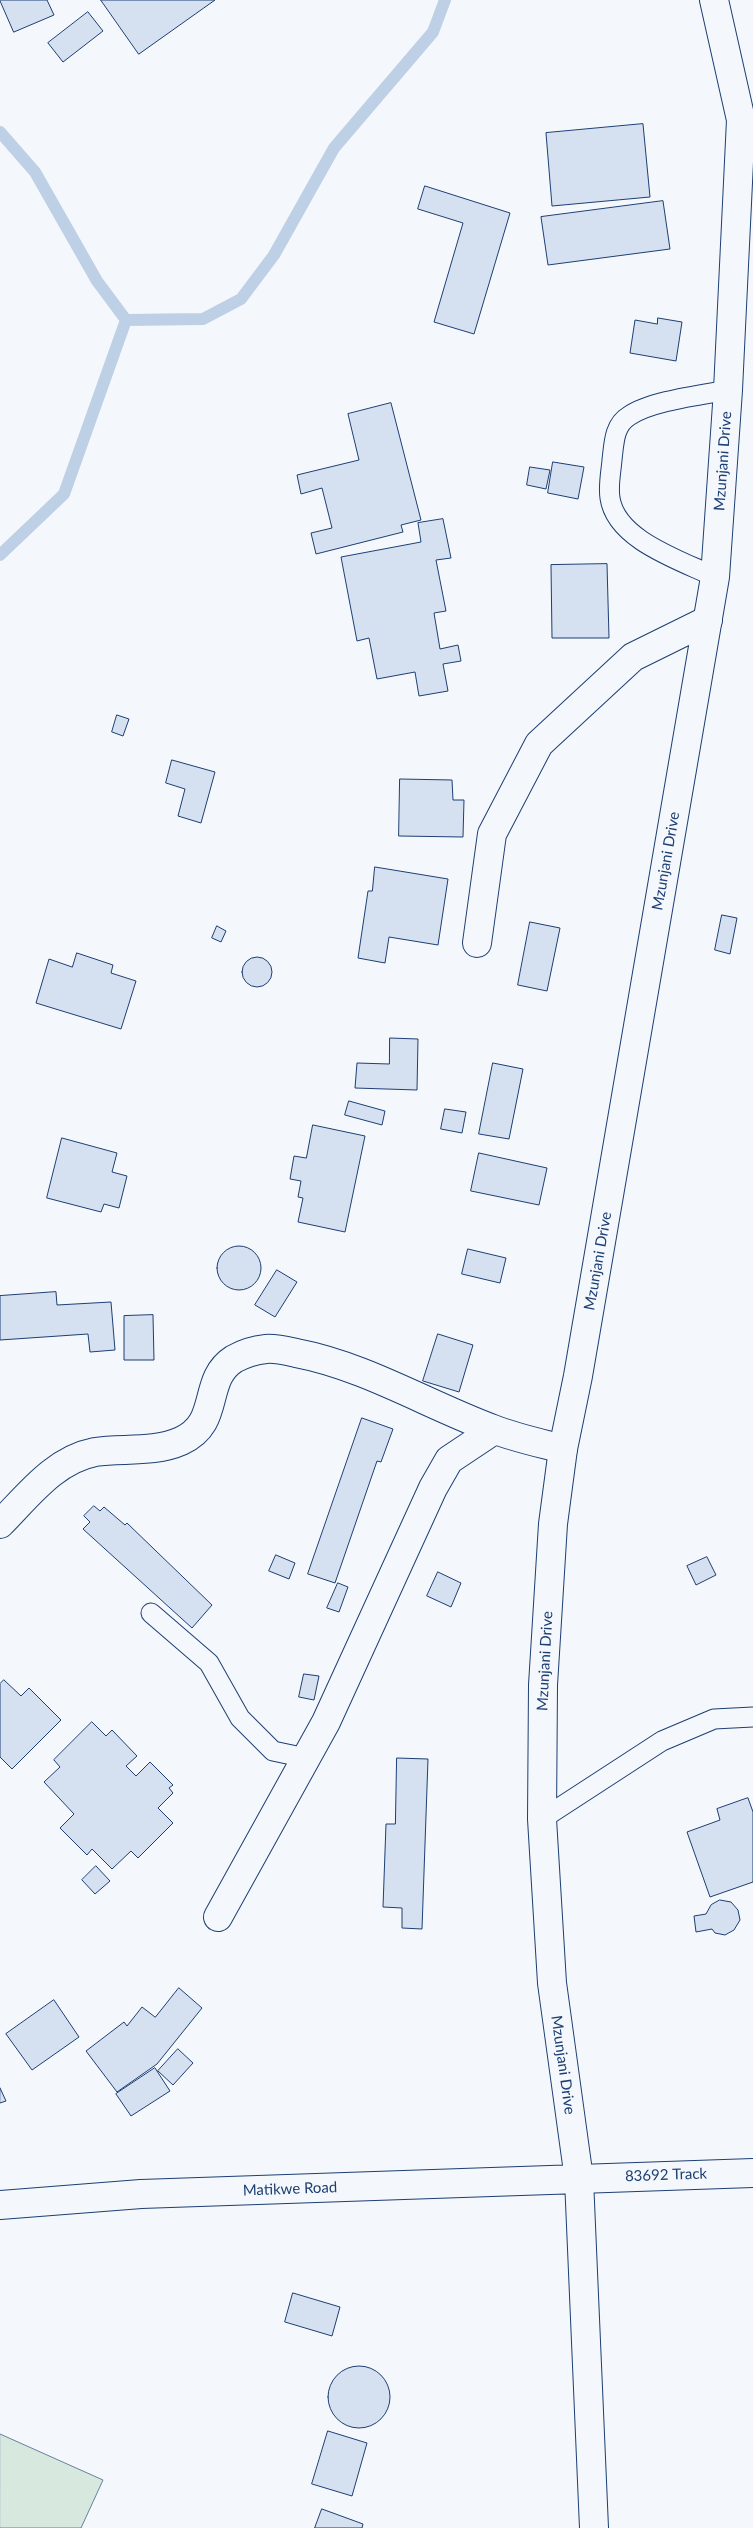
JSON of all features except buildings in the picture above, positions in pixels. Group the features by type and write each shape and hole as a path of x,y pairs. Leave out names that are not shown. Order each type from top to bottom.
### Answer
{"main road":[{"name":"Mzunjani Drive","path":"594,2528 580,2179 552,1983 542,1819 542,1685 553,1524 563,1449 580,1366 715,577 747,121 714,0"},
{"path":"477,943 492,834 539,744 633,657 708,620"},
{"path":"0,1524 56,1468 73,1459 95,1452 151,1449 179,1442 192,1436 204,1425 220,1372 234,1360 252,1352 268,1349 313,1356 350,1369 494,1430 563,1449"},
{"path":"218,1917 326,1722 432,1488 449,1460 494,1430"},
{"name":"83692 Track","path":"580,2179 753,2173"},
{"name":"Matikwe Road","path":"0,2204 141,2194 580,2179"}],"lane":[{"path":"715,577 638,538 623,526 614,515 610,496 614,441 619,424 629,415 645,408 728,390"},
{"path":"150,1613 209,1663 240,1718 272,1751 306,1758"},
{"path":"542,1819 662,1741 714,1719 753,1717"}],"shaded area":[{"path":"0,2434 103,2480 81,2528 0,2528"}],"waterway":[{"path":"0,555 64,494 126,320 203,319 241,299 274,255 334,148 433,32 445,0"},
{"path":"0,132 35,172 97,281 126,320"}]}
